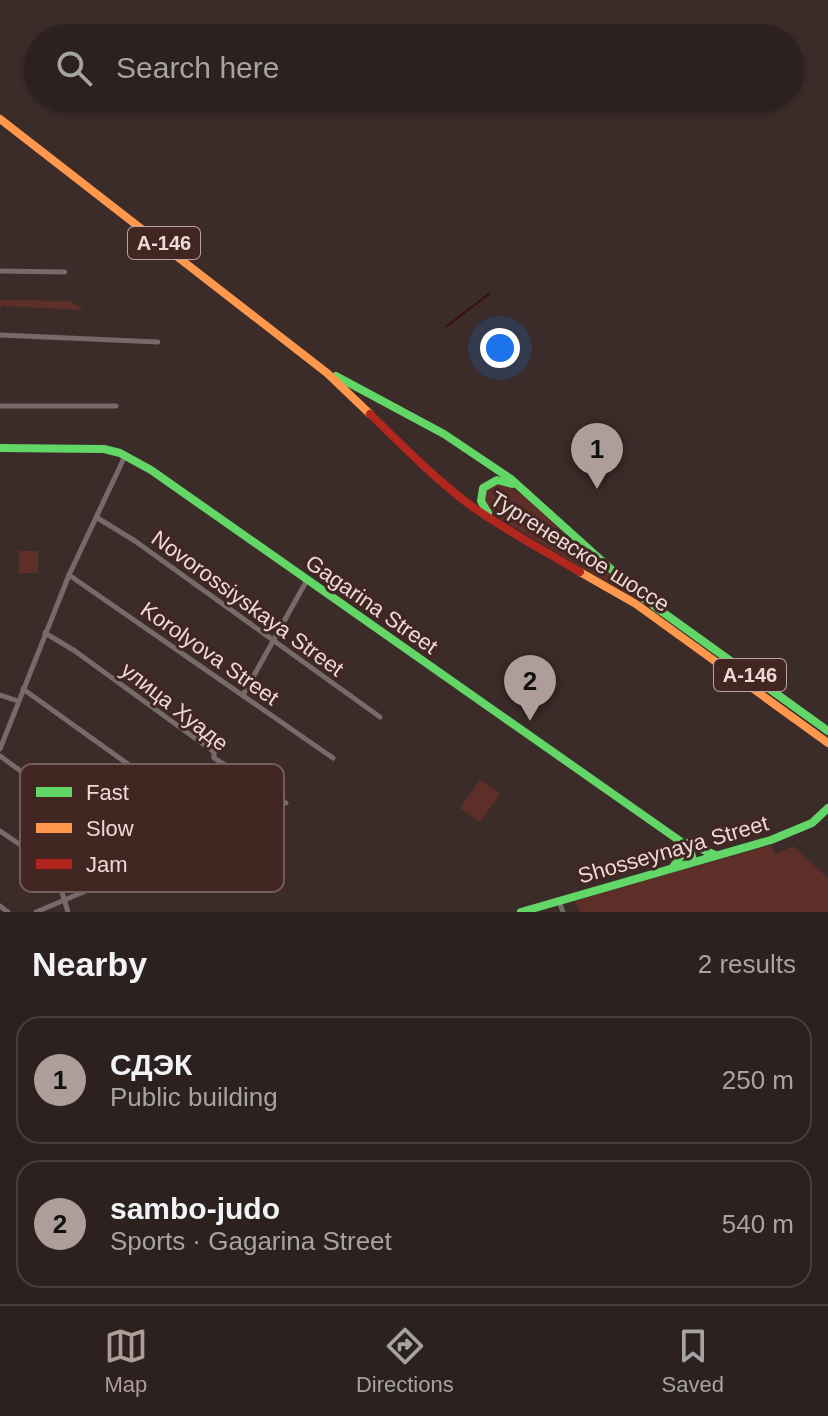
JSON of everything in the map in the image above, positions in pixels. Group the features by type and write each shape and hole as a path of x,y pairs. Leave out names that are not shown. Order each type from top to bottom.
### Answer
{"main road":[{"name":"А-146","path":"0,117 327,372"},
{"name":"Тургеневское шоссе","path":"327,372 444,434 523,489 643,598 828,731"},
{"name":"Тургеневское шоссе","path":"327,372 424,466 468,503 501,526 636,604 827,743"},
{"name":"Gagarina Street","path":"0,448 104,449 125,455 151,470 690,848 693,861"},
{"name":"А-146","path":"501,526 481,505 483,488 497,480 523,489"},
{"name":"Shosseynaya Street","path":"521,912 793,832 812,823 828,808"},
{"path":"676,838 715,855"},
{"path":"673,867 683,853 676,838"}],"street":[{"path":"0,271 65,272"},
{"path":"0,335 158,342"},
{"path":"0,406 116,406"},
{"path":"0,749 69,575 125,455"},
{"name":"Novorossiyskaya Street","path":"96,517 135,541 380,717"},
{"name":"Korolyova Street","path":"69,575 333,758"},
{"path":"243,695 307,580"},
{"name":"улица Хуаде","path":"45,633 75,651 214,752 214,758 224,764"},
{"path":"23,689 126,764"},
{"path":"0,695 18,701"},
{"path":"0,756 20,770"},
{"path":"0,831 20,845"},
{"path":"62,892 68,912"},
{"path":"36,912 83,892"},
{"path":"559,901 563,912"},
{"path":"0,906 8,912"}],"shaded area":[{"path":"0,300 70,301 84,310 2,306 0,310"},
{"path":"491,484 507,486 524,496 640,602 495,516 484,503 485,489"},
{"path":"19,551 38,551 38,573 19,573"},
{"path":"480,780 500,794 480,822 460,808"},
{"path":"771,845 775,854 793,846 828,878 828,912 580,912 575,901"}],"waterway":[{"path":"447,326 489,294"}],"traffic: fast":[{"path":"336,376 444,434 511,479 643,598 828,731"},
{"path":"0,448 104,449 120,453 151,470 690,848 693,861"},
{"path":"488,513 481,501 483,488 497,480 512,484"},
{"path":"521,912 771,840 812,823 828,808"},
{"path":"673,867 683,853 679,842"},
{"path":"688,843 715,855"}],"traffic: slow":[{"path":"0,119 327,373 370,414"},
{"path":"580,572 636,604 828,743"}],"traffic: jam":[{"path":"370,414 431,473 470,505 580,572"}],"place":[{"name":"СДЭК","path":"597,489"},
{"name":"sambo-judo","path":"530,721"}]}
